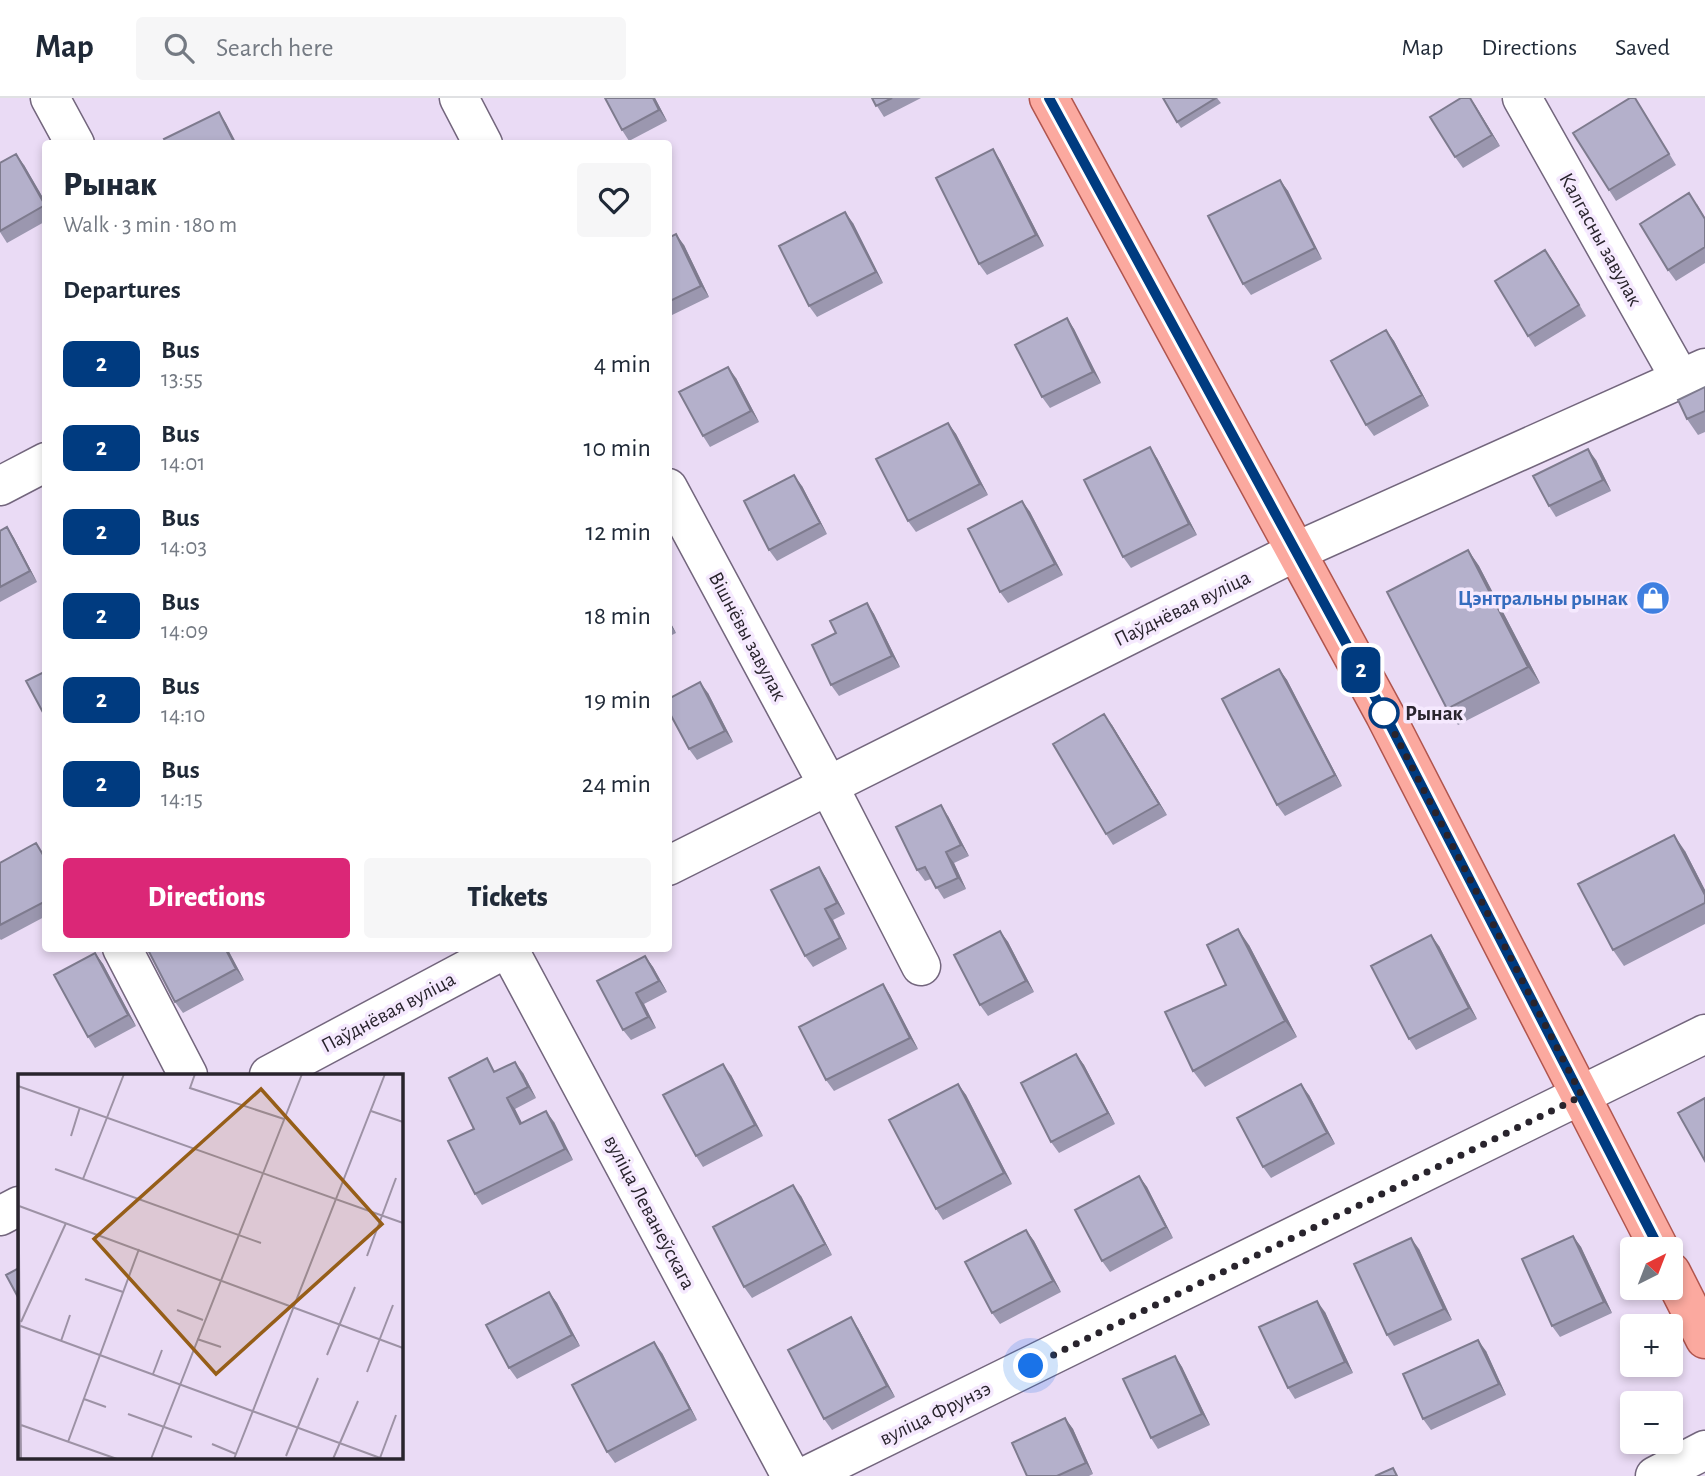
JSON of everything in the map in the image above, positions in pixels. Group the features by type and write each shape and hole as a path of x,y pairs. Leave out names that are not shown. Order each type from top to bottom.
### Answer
{"main road":[{"path":"1049,98 1297,551 1653,1237"},
{"path":"1684,1298 1705,1339"}],"street":[{"path":"50,98 73,140"},
{"path":"459,98 481,140"},
{"name":"Калгасны завулак","path":"1522,98 1693,374"},
{"name":"Паўднёвая вуліца","path":"672,864 1297,551 1693,374"},
{"path":"0,486 42,464"},
{"name":"Вішнёвы завулак","path":"672,495 828,785 921,967"},
{"path":"124,952 187,1074"},
{"name":"Паўднёвая вуліца","path":"271,1074 500,952"},
{"name":"вуліца Леванеўскага","path":"510,952 791,1476"},
{"name":"вуліца Фрунзэ","path":"806,1476 1705,1034"},
{"path":"0,1216 18,1207"},
{"path":"1655,1476 1705,1450"}],"building":[{"path":"605,98 653,98 659,110 622,130"},
{"path":"872,98 892,98 876,106"},
{"path":"1163,98 1216,98 1177,122"},
{"path":"1461,98 1470,98 1492,135 1455,157 1430,117"},
{"path":"1630,98 1635,98 1669,154 1609,190 1573,133"},
{"path":"219,112 233,140 165,140"},
{"path":"993,149 1036,235 979,264 936,178"},
{"path":"16,154 42,200 42,207 0,231 0,163"},
{"path":"1280,180 1315,248 1243,284 1208,216"},
{"path":"1689,193 1705,219 1705,247 1668,270 1640,224"},
{"path":"845,212 876,272 809,306 779,246"},
{"path":"676,234 701,286 672,300 672,236"},
{"path":"1545,250 1579,305 1528,336 1495,281"},
{"path":"1067,318 1093,372 1042,397 1015,345"},
{"path":"1386,330 1422,395 1366,425 1331,361"},
{"path":"728,367 751,411 703,436 679,392"},
{"path":"1705,387 1705,411 1687,419 1678,400"},
{"path":"948,423 980,484 908,521 876,459"},
{"path":"1150,447 1189,524 1123,557 1084,480"},
{"path":"1588,449 1603,480 1549,506 1533,476"},
{"path":"794,475 820,523 769,550 744,501"},
{"path":"1022,501 1055,564 1000,592 968,529"},
{"path":"7,527 30,571 0,587 0,531"},
{"path":"1468,550 1528,667 1447,709 1387,592"},
{"path":"867,603 892,656 831,685 812,645 836,633 830,621"},
{"path":"1279,669 1335,775 1277,805 1222,699"},
{"path":"42,673 42,711 26,681"},
{"path":"700,682 725,731 689,749 672,717 672,697"},
{"path":"1104,714 1159,804 1106,834 1053,744"},
{"path":"941,805 961,845 946,852 958,878 936,888 925,867 917,870 896,827"},
{"path":"1674,835 1705,895 1705,903 1613,950 1578,884"},
{"path":"36,843 42,853 42,903 0,925 0,863"},
{"path":"819,867 837,903 825,909 840,938 805,956 771,890"},
{"path":"1238,929 1285,1021 1193,1071 1165,1012 1226,985 1207,945"},
{"path":"1000,931 1026,981 980,1005 954,955"},
{"path":"1431,935 1469,1008 1409,1039 1371,966"},
{"path":"149,952 227,952 236,969 175,1002"},
{"path":"95,953 128,1015 88,1037 54,975"},
{"path":"645,956 659,981 636,993 648,1017 623,1030 597,981"},
{"path":"883,984 910,1038 826,1080 799,1027"},
{"path":"1076,1054 1108,1113 1051,1142 1021,1083"},
{"path":"487,1058 494,1072 515,1062 528,1087 507,1098 520,1124 546,1111 565,1149 475,1194 448,1141 474,1129 449,1078"},
{"path":"723,1064 755,1125 696,1156 663,1095"},
{"path":"958,1084 1004,1173 936,1209 889,1120"},
{"path":"1301,1084 1327,1133 1263,1167 1237,1118"},
{"path":"1705,1098 1705,1161 1678,1113"},
{"path":"1139,1176 1166,1227 1102,1261 1075,1210"},
{"path":"793,1185 825,1244 744,1287 713,1227"},
{"path":"1026,1230 1053,1281 992,1313 965,1262"},
{"path":"1573,1236 1604,1302 1552,1326 1522,1259"},
{"path":"1411,1238 1444,1309 1387,1335 1354,1264"},
{"path":"18,1269 18,1297 6,1275"},
{"path":"549,1292 572,1335 509,1368 486,1325"},
{"path":"1317,1301 1345,1362 1288,1388 1259,1327"},
{"path":"851,1317 887,1386 824,1419 788,1350"},
{"path":"1478,1340 1499,1384 1423,1419 1403,1374"},
{"path":"654,1342 690,1409 607,1452 572,1385"},
{"path":"1175,1356 1202,1414 1151,1438 1123,1379"},
{"path":"1065,1418 1086,1463 1057,1476 1027,1476 1012,1443"},
{"path":"1393,1468 1397,1476 1375,1476"}],"bus line":[{"name":"2","path":"1049,98 1385,715 1653,1237"}],"place":[{"name":"Цэнтральны рынак","path":"1653,598"},
{"name":"Рынак","path":"1384,713"}],"route":[{"path":"1031,1366 1582,1096 1384,713"}]}
